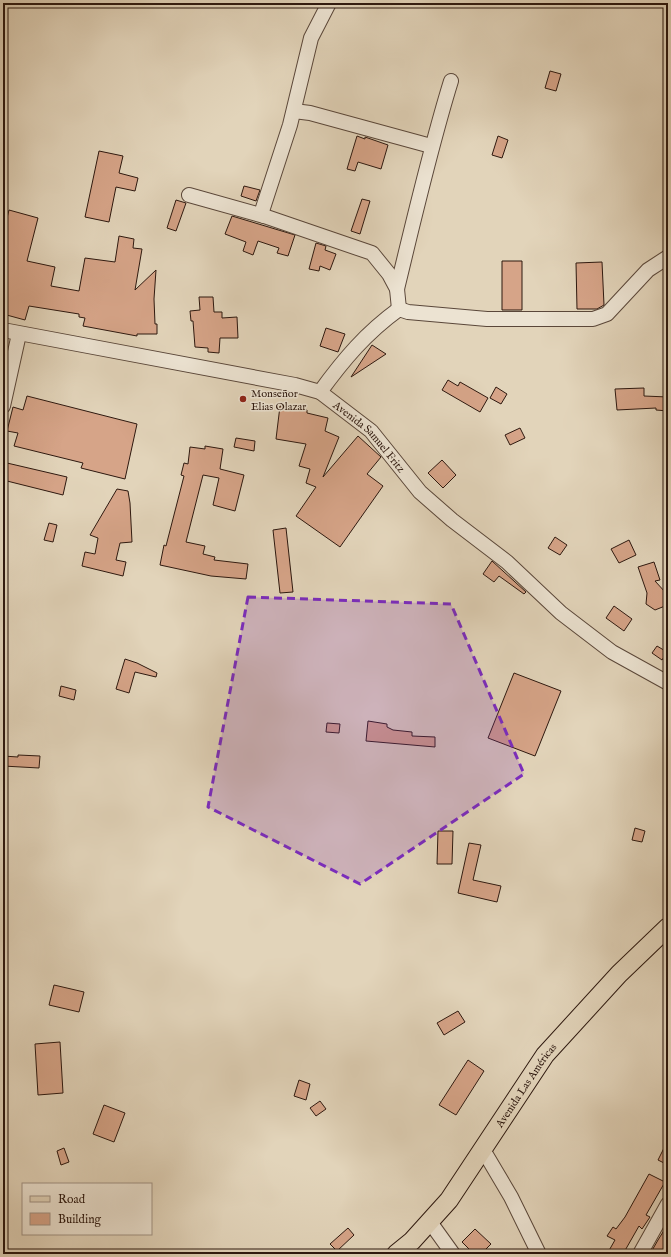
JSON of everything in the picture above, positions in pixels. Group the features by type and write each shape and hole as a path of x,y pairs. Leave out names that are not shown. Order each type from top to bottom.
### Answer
{"main road":[{"name":"Avenida Las Américas","path":"396,1254 430,1222 450,1200 482,1148 545,1055 619,974 668,927"}],"street":[{"path":"264,216 262,211 294,111 311,38 329,3"},
{"path":"396,289 431,146 451,81"},
{"path":"294,111 310,113 431,146"},
{"path":"189,195 264,216 372,252 389,274 396,289 398,309"},
{"path":"398,309 408,312 487,319 593,319 607,314 648,270 668,257"},
{"path":"320,392 342,361 375,326 398,309"},
{"name":"Avenida Samuel Fritz","path":"3,330 295,385 320,392 371,431 420,492 452,520 507,562 561,613 612,652 668,683"},
{"path":"3,406 19,334"},
{"path":"482,1148 511,1197 539,1254"},
{"path":"640,1254 668,1204"},
{"path":"430,1222 453,1254"}],"highlighted area":[{"path":"248,597 451,604 524,774 360,884 208,807"}],"building":[{"path":"550,71 561,74 556,91 545,88"},
{"path":"357,136 365,139 365,137 388,145 381,169 358,162 355,171 347,169"},
{"path":"498,136 508,140 502,158 492,155"},
{"path":"99,151 123,156 119,173 138,178 135,191 116,187 109,222 85,217"},
{"path":"244,186 260,190 256,201 241,196"},
{"path":"362,199 370,201 360,234 351,231"},
{"path":"176,200 186,203 176,231 167,228"},
{"path":"9,210 38,218 27,261 55,267 51,286 79,291 85,258 115,262 119,236 134,239 133,248 142,249 135,290 156,270 154,299 157,334 137,334 137,336 83,326 85,318 79,317 79,314 29,306 25,320 3,314 3,234"},
{"path":"232,216 295,235 288,256 277,253 279,248 258,241 253,255 243,251 246,242 225,234"},
{"path":"316,243 326,246 325,250 336,254 330,270 320,266 319,271 309,269"},
{"path":"502,261 522,261 522,310 502,310"},
{"path":"602,262 604,305 597,309 577,309 576,263"},
{"path":"199,297 213,297 214,312 222,312 222,318 237,317 238,338 220,338 219,353 208,352 208,348 195,347 193,321 191,321 190,311 200,310"},
{"path":"326,328 345,334 338,352 320,346"},
{"path":"372,345 386,354 351,377"},
{"path":"448,380 458,386 460,382 488,398 480,412 442,390"},
{"path":"496,387 507,394 501,404 490,398"},
{"path":"644,388 644,396 668,397 668,411 656,410 656,408 617,410 615,389"},
{"path":"27,396 137,424 125,479 81,468 83,463 14,446 18,433 7,431 13,407 23,410"},
{"path":"280,406 307,410 307,413 328,418 325,431 339,437 323,477 358,436 381,457 367,474 383,486 340,547 296,516 316,487 306,483 310,469 299,466 306,444 276,439"},
{"path":"520,428 525,438 510,445 505,435"},
{"path":"236,438 255,441 254,451 234,447"},
{"path":"205,446 223,449 220,469 244,475 235,511 213,505 219,478 203,475 186,542 205,546 203,554 215,557 214,560 248,564 246,579 211,576 160,565 164,545 166,546 184,476 181,475 184,463 188,464 190,447 205,449"},
{"path":"442,460 456,475 443,488 428,473"},
{"path":"7,463 67,477 63,495 3,480"},
{"path":"117,489 128,491 130,503 132,542 120,543 116,560 126,562 123,576 82,566 85,552 95,554 98,538 90,535"},
{"path":"49,523 57,525 53,542 44,540"},
{"path":"286,528 293,592 280,593 273,530"},
{"path":"555,537 567,545 560,555 548,548"},
{"path":"629,540 636,555 619,563 611,549"},
{"path":"492,561 526,592 524,594 499,576 494,582 483,574"},
{"path":"654,562 660,580 655,581 666,593 667,600 665,606 655,610 646,604 647,593 638,567"},
{"path":"614,606 632,619 624,631 606,618"},
{"path":"657,646 667,652 662,660 652,653"},
{"path":"125,659 157,673 156,677 135,672 129,693 116,689"},
{"path":"514,673 561,691 535,756 488,738"},
{"path":"61,686 76,690 74,700 59,696"},
{"path":"368,721 387,724 387,727 393,730 412,732 412,736 435,737 435,747 366,741"},
{"path":"327,723 340,724 339,733 326,732"},
{"path":"18,755 40,756 39,768 3,766 3,756 18,757"},
{"path":"635,828 645,831 642,842 632,840"},
{"path":"438,831 453,831 452,864 437,864"},
{"path":"469,843 481,845 473,880 501,886 497,902 458,893"},
{"path":"54,985 84,992 79,1012 49,1005"},
{"path":"458,1011 465,1022 444,1035 437,1023"},
{"path":"60,1042 63,1093 38,1095 35,1044"},
{"path":"468,1060 484,1071 456,1115 439,1105"},
{"path":"299,1080 310,1084 306,1100 294,1096"},
{"path":"320,1101 326,1109 316,1116 310,1108"},
{"path":"104,1105 125,1113 114,1142 93,1134"},
{"path":"668,1140 668,1165 658,1160"},
{"path":"64,1148 69,1162 61,1165 57,1151"},
{"path":"649,1174 665,1182 646,1215 650,1217 642,1229 639,1226 623,1254 607,1254 615,1240 607,1236 613,1227 616,1229 625,1217"},
{"path":"668,1224 668,1254 650,1254 658,1240"},
{"path":"348,1228 354,1235 337,1251 330,1244"},
{"path":"475,1229 491,1244 481,1254 474,1254 462,1242"}],"place":[{"name":"Monseñor Elias Olazar","path":"243,399"}]}
